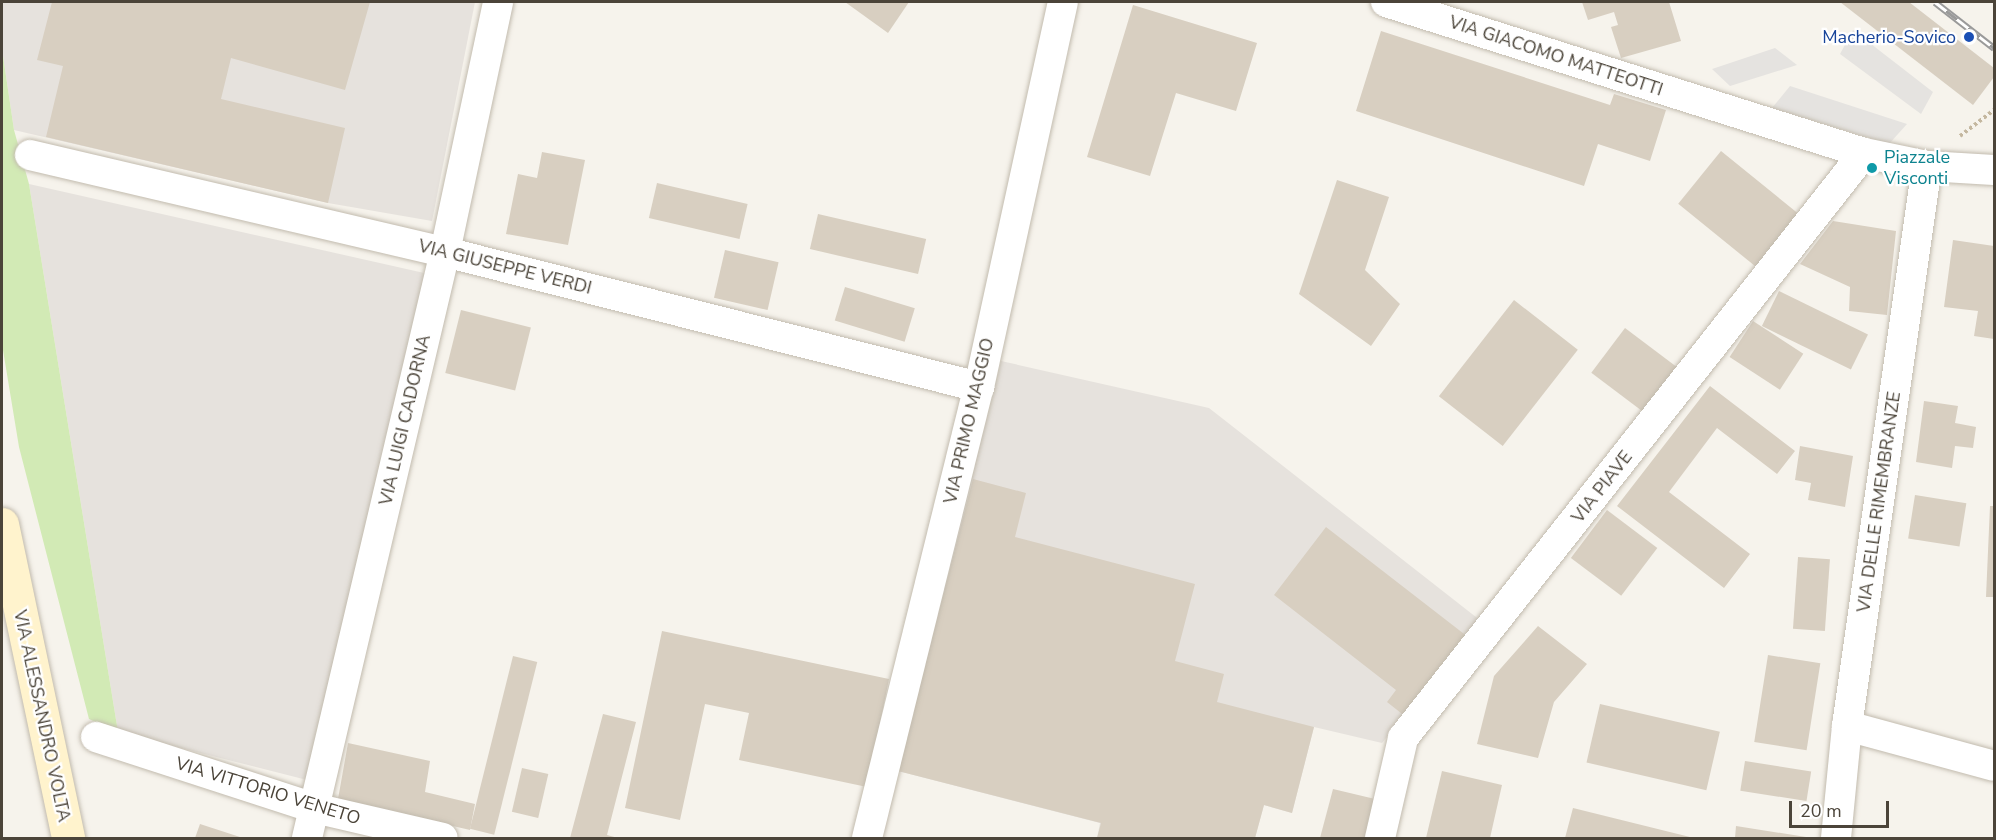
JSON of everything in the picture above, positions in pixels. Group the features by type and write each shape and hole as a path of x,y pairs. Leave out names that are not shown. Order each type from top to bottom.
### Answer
{"main road":[{"name":"VIA ALESSANDRO VOLTA","path":"2,524 68,838"}],"street":[{"name":"VIA LUIGI CADORNA","path":"307,838 445,252 498,2"},
{"name":"VIA PRIMO MAGGIO","path":"867,838 979,387 1063,2"},
{"name":"VIA GIACOMO MATTEOTTI","path":"1386,2 1725,111 1864,153"},
{"path":"1864,153 1927,166 1995,170"},
{"name":"VIA PIAVE","path":"1380,838 1403,738 1864,153"},
{"name":"VIA GIUSEPPE VERDI","path":"30,155 445,252 979,387"},
{"name":"VIA DELLE RIMEMBRANZE","path":"1836,838 1847,726 1927,166"},
{"path":"1847,726 1995,765"},
{"name":"VIA VITTORIO VENETO","path":"96,738 314,808 443,838"}],"path":[{"path":"1957,138 1995,110"}],"shaded area":[{"path":"2,2 475,2 432,221 328,203 14,130 2,49"},
{"path":"1853,30 1933,92 1921,114 1840,54"},
{"path":"1775,48 1797,65 1730,86 1712,69"},
{"path":"1790,86 1907,124 1889,144 1772,108"},
{"path":"29,184 433,275 307,780 118,732"},
{"path":"1001,361 1209,408 1481,621 1382,743 1314,727 1292,813 1264,805 1255,838 1097,838 1100,823 898,771"}],"green space":[{"path":"2,49 14,130 29,184 118,732 89,719 19,447 2,344"}],"building":[{"path":"52,2 370,2 345,90 231,58 221,99 345,128 328,203 46,137 63,66 37,60"},
{"path":"845,2 909,2 888,33"},
{"path":"1582,2 1669,2 1681,41 1621,58 1611,27 1618,25 1614,12 1588,20"},
{"path":"1840,2 1909,2 1994,68 1994,77 1973,105"},
{"path":"1133,5 1257,43 1236,111 1176,93 1150,176 1087,157"},
{"path":"1381,31 1610,105 1614,94 1666,110 1650,161 1598,144 1584,186 1356,111"},
{"path":"1721,151 1802,216 1759,269 1678,204"},
{"path":"542,152 585,160 568,245 506,234 518,174 537,178"},
{"path":"1337,180 1389,197 1365,270 1400,304 1371,346 1299,294"},
{"path":"657,183 748,204 740,239 649,218"},
{"path":"818,214 926,239 918,274 810,249"},
{"path":"1833,221 1896,231 1887,315 1849,311 1850,287 1800,264"},
{"path":"1953,240 1994,246 1994,339 1974,336 1978,311 1944,307"},
{"path":"725,250 779,262 768,310 714,298"},
{"path":"845,287 915,308 905,342 835,320"},
{"path":"1779,291 1868,334 1851,369 1762,326"},
{"path":"1514,300 1578,350 1503,446 1439,396"},
{"path":"461,310 531,327 515,390 445,373"},
{"path":"1753,321 1803,354 1780,390 1730,357"},
{"path":"1625,328 1684,373 1650,417 1591,373"},
{"path":"1710,386 1795,451 1777,474 1717,428 1669,492 1750,554 1724,588 1617,506"},
{"path":"1924,401 1958,406 1955,423 1976,427 1973,448 1955,446 1952,468 1916,462"},
{"path":"1800,446 1853,456 1845,507 1808,500 1811,483 1795,480"},
{"path":"973,479 1026,493 1015,537 1195,584 1175,661 1224,674 1217,702 1314,727 1292,813 1264,805 1255,838 1097,838 1101,823 898,771"},
{"path":"1915,495 1966,503 1959,547 1908,538"},
{"path":"1990,506 1994,506 1994,597 1986,597"},
{"path":"1607,510 1657,548 1621,596 1571,558"},
{"path":"1326,527 1468,637 1406,717 1387,702 1396,690 1274,595"},
{"path":"1798,557 1830,559 1825,631 1793,629"},
{"path":"1538,626 1587,664 1554,702 1538,758 1477,744 1494,676"},
{"path":"662,631 889,679 867,787 739,760 749,713 705,704 680,820 625,808"},
{"path":"1768,655 1820,663 1807,750 1754,742"},
{"path":"513,656 537,662 494,835 470,829"},
{"path":"1600,704 1720,732 1706,790 1587,762"},
{"path":"603,714 636,722 607,835 618,838 570,838"},
{"path":"348,743 430,761 425,792 475,804 470,830 338,799"},
{"path":"1745,761 1811,771 1806,801 1740,791"},
{"path":"522,768 548,774 538,818 512,812"},
{"path":"1442,771 1502,785 1490,838 1426,838"},
{"path":"1333,789 1375,799 1365,838 1320,838"},
{"path":"1573,808 1694,838 1565,838"},
{"path":"200,824 243,838 195,838"},
{"path":"1736,826 1806,837 1806,838 1735,838"}],"railway":[{"path":"1935,2 1994,48"}],"place":[{"name":"Macherio-Sovico","path":"1969,37"},
{"name":"Piazzale Visconti","path":"1872,168"}]}
